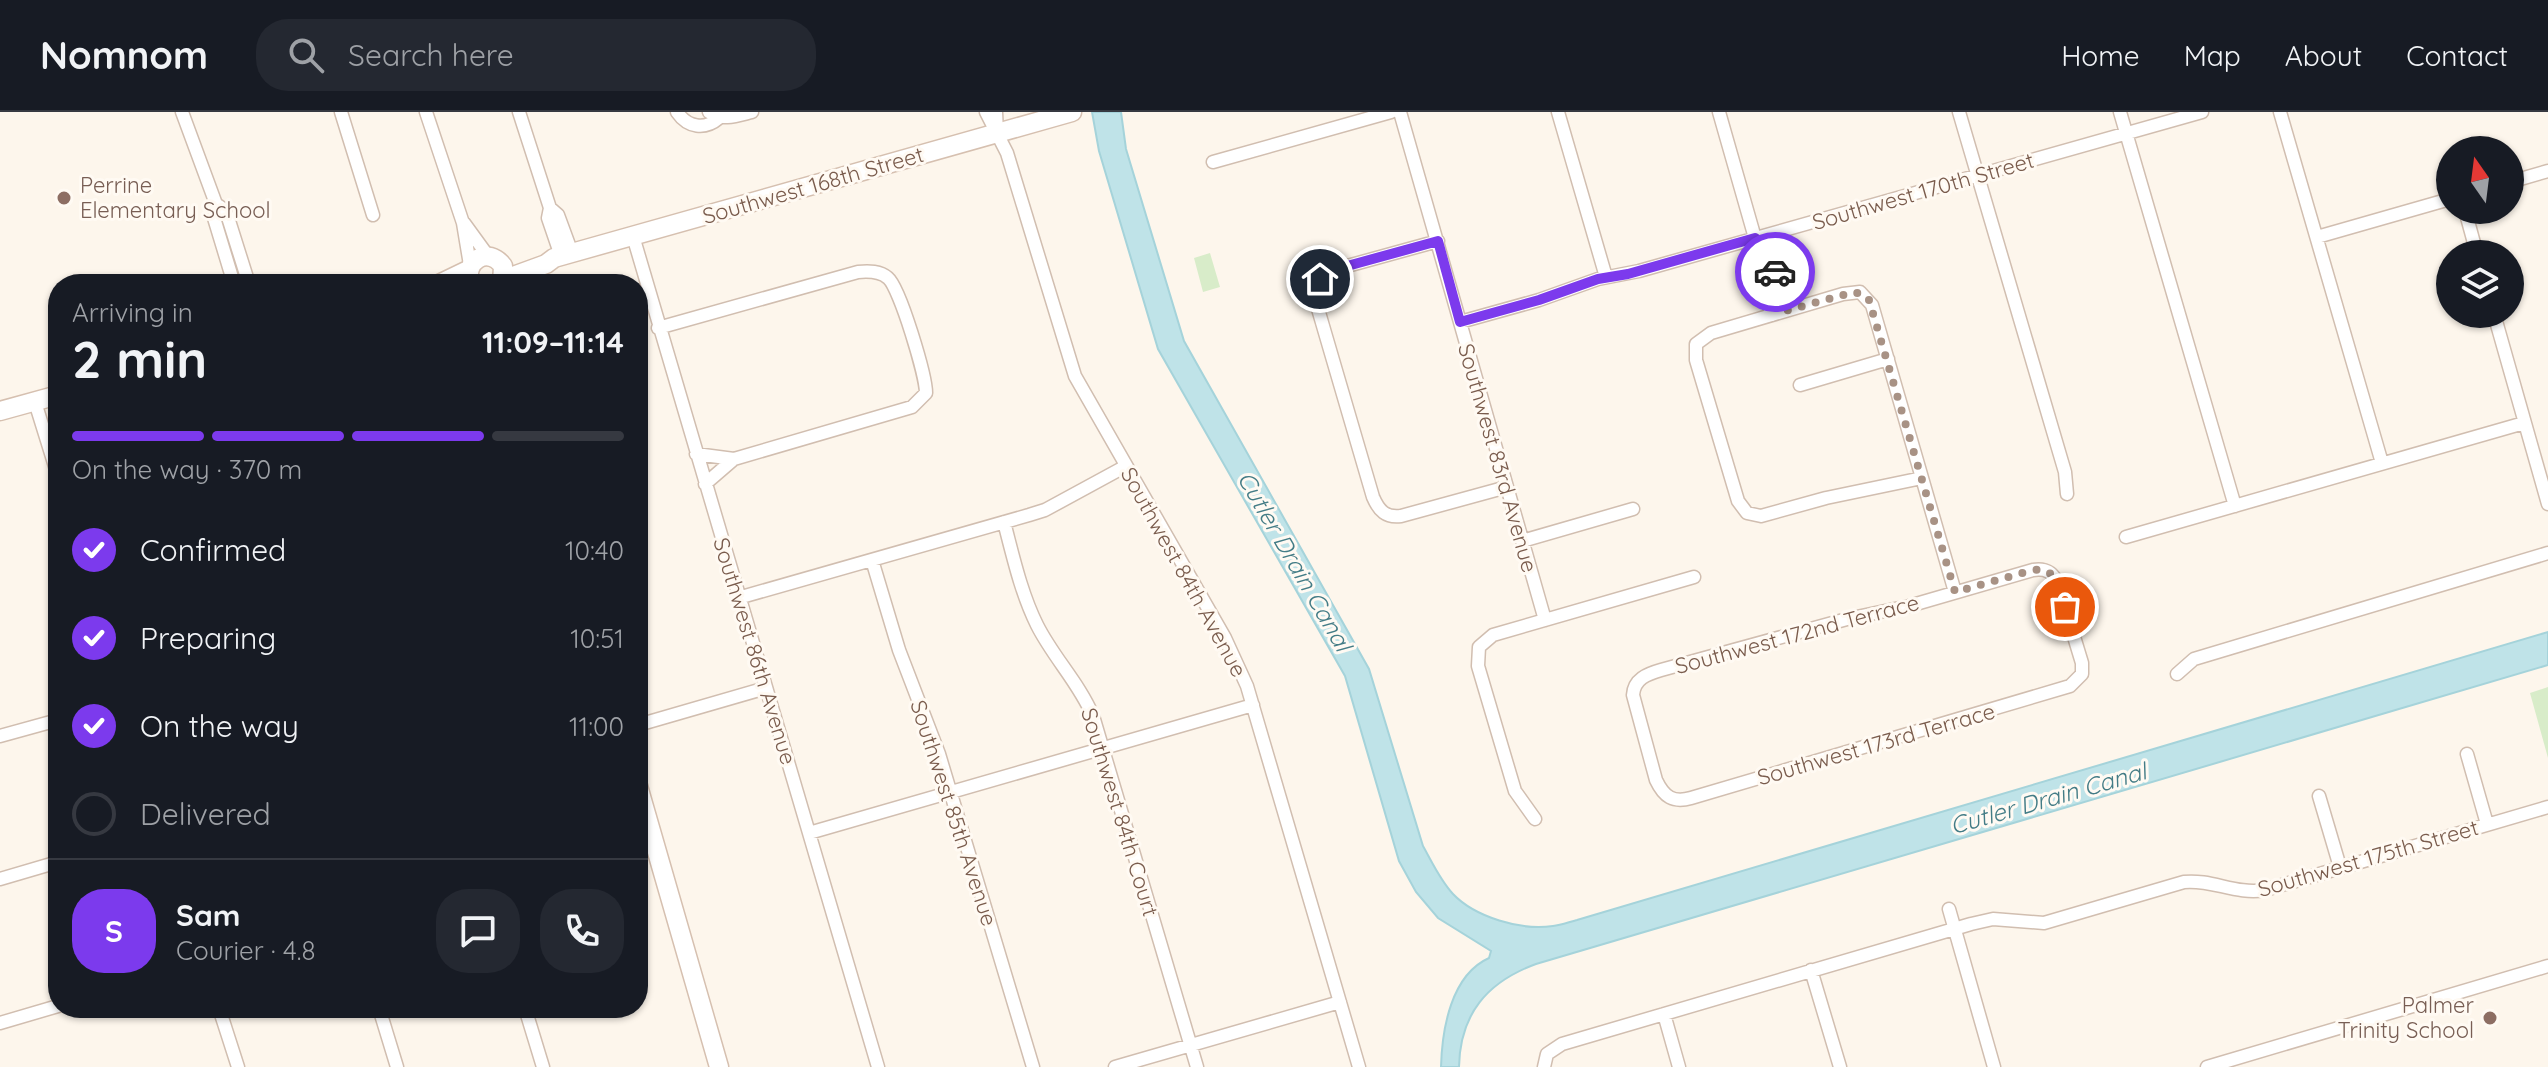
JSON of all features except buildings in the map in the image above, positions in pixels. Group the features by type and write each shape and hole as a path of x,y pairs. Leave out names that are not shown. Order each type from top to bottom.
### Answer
{"street":[{"path":"182,112 216,204 214,218 231,274"},
{"path":"341,112 373,215"},
{"path":"426,112 463,223 469,273"},
{"path":"519,112 550,208 558,215 562,256"},
{"path":"677,112 688,123 698,126 710,125 714,115 752,112"},
{"path":"986,112 997,133"},
{"path":"996,112 997,133"},
{"name":"Southwest 168th Street","path":"499,270 562,256 1072,112"},
{"path":"1213,162 1391,112"},
{"name":"Southwest 83rd Avenue","path":"1400,112 1545,620"},
{"path":"1558,112 1606,277"},
{"path":"1719,112 1755,238 1751,253 1772,315"},
{"path":"1959,112 2065,472 2067,494"},
{"path":"2120,112 2235,506"},
{"name":"Southwest 170th Street","path":"1460,322 1606,277 1628,274 2202,112"},
{"path":"2280,112 2382,463"},
{"name":"Southwest 84th Avenue","path":"997,133 1007,153 1070,364 1090,405 1241,671 1359,1067"},
{"path":"2524,178 2548,171"},
{"path":"2317,237 2436,203"},
{"path":"216,204 226,211 246,274"},
{"path":"463,223 499,270"},
{"name":"Southwest 86th Avenue","path":"633,236 643,274"},
{"path":"1755,238 1768,248 1785,311"},
{"path":"1438,241 1340,268 1320,279 1315,289 1316,302 1373,497 1383,513 1394,517 1408,515 1507,487"},
{"path":"469,273 477,258 499,270"},
{"path":"658,328 858,272 878,272 898,291 926,384 923,397 912,407 734,459 696,454"},
{"name":"Southwest 86th Avenue","path":"648,291 878,1067"},
{"path":"1922,478 1826,498 1761,516 1747,513 1738,501 1696,360 1699,339 1843,294 1854,292 1865,295 1872,305 1955,592"},
{"path":"2498,328 2548,504"},
{"path":"1800,385 1888,359"},
{"path":"0,411 48,398"},
{"path":"35,402 48,444"},
{"path":"2126,537 2524,423"},
{"path":"705,484 734,459"},
{"path":"738,598 1045,510 1126,466"},
{"path":"1522,541 1633,509"},
{"name":"Southwest 84th Court","path":"1004,522 1030,610 1084,697 1197,1067"},
{"path":"2177,674 2194,659 2548,553"},
{"name":"Southwest 85th Avenue","path":"872,560 899,650 933,737 1033,1067"},
{"name":"Southwest 172nd Terrace","path":"1670,799 1656,780 1633,695 1637,682 1661,670 1866,614 1909,606 2033,570 2045,570 2052,573 2058,584 2082,663 2079,678"},
{"path":"1535,819 1515,791 1478,666 1479,647 1493,635 1694,577"},
{"name":"Southwest 173rd Terrace","path":"1670,799 1691,798 1833,757 2066,688 2079,678"},
{"path":"648,722 766,688"},
{"path":"809,833 1253,705"},
{"path":"0,736 48,723"},
{"path":"2467,754 2487,824"},
{"path":"2319,796 2340,867"},
{"name":"Southwest 175th Street","path":"1545,1061 1562,1044 1993,919 2044,923 2184,882 2201,881 2233,891 2253,892 2548,807"},
{"path":"648,821 719,1067"},
{"path":"0,879 48,865"},
{"path":"1949,909 1994,1067"},
{"path":"2207,1067 2242,1062 2548,966"},
{"path":"1811,970 1840,1067"},
{"path":"1115,1067 1340,1002"},
{"path":"0,1023 48,1009"},
{"path":"1664,1014 1679,1067"},
{"path":"222,1018 238,1067"},
{"path":"382,1018 397,1067"},
{"path":"528,1018 543,1067"}],"green space":[{"path":"1210,253 1220,287 1203,292 1194,258"},
{"path":"2548,687 2548,758 2530,693"}],"water":[{"name":"Cutler Drain Canal","path":"1092,112 1121,112 1126,149 1184,341 1369,669 1423,846 1453,894 1486,916 1527,926 1562,924 2548,632 2548,665 1536,964 1503,980 1490,991 1471,1016 1461,1048 1459,1067 1441,1067 1447,1020 1457,990 1476,966 1489,958 1491,951 1438,918 1416,892 1399,861 1345,676 1158,349 1099,151"}],"way so far":[{"path":"1775,272 1785,311 1854,292 1865,295 1872,305 1955,592 2039,569 2055,577 2065,607"}],"place":[{"name":"Perrine Elementary School","path":"64,198"},
{"name":"Palmer Trinity School","path":"2490,1018"}],"route":[{"path":"1320,279 1340,268 1438,241 1460,322 1539,300 1598,279 1628,274 1755,238 1768,248 1775,272"}]}
